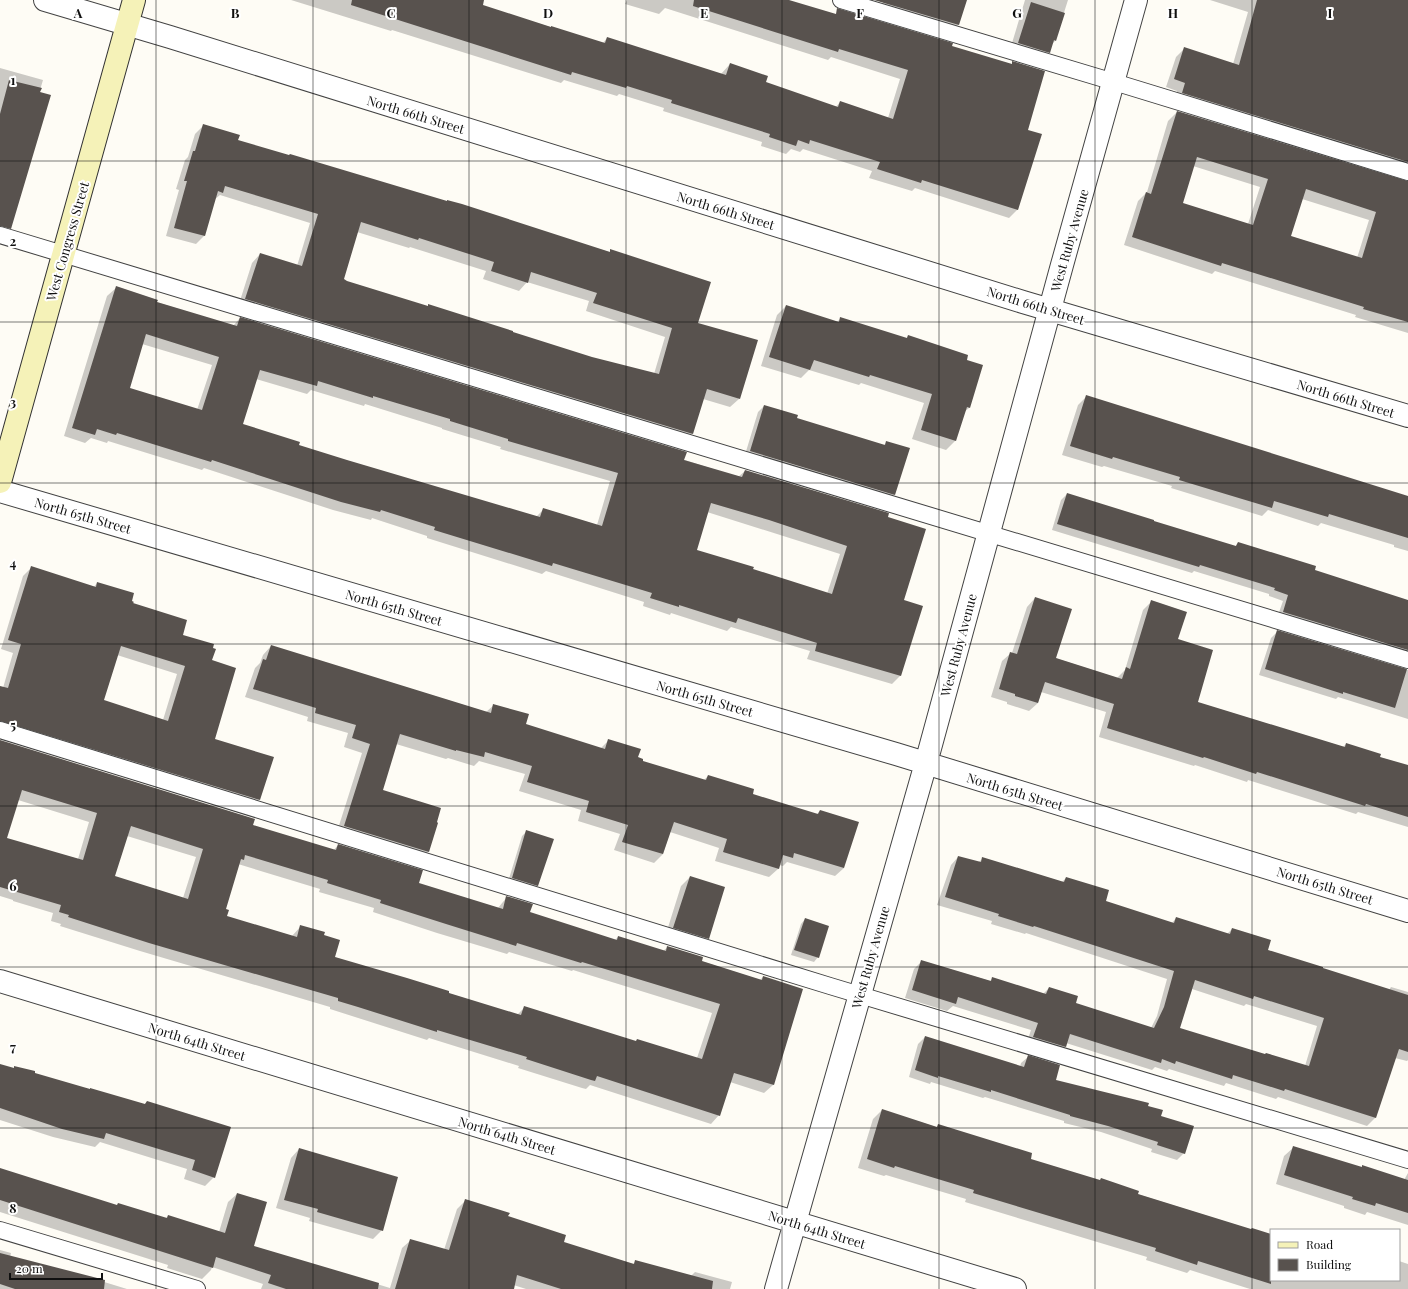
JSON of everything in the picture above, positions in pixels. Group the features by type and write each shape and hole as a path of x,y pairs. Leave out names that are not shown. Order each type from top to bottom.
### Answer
{"street":[{"name":"North 66th Street","path":"45,0 127,24 1050,310 1408,416"},
{"name":"West Congress Street","path":"0,482 134,0"},
{"name":"West Ruby Avenue","path":"776,1289 926,763 1136,0"},
{"name":"North 65th Street","path":"0,491 926,763 1408,911"},
{"name":"North 64th Street","path":"0,980 1015,1289"}],"lane":[{"path":"840,0 1408,172"},
{"path":"0,235 1408,660"},
{"path":"0,730 860,995 1408,1160"},
{"path":"0,1230 197,1289"}],"building":[{"path":"352,0 484,0 483,5 551,27 605,43 607,37 726,75 730,63 768,76 766,82 838,107 840,101 893,119 908,70 839,49 838,52 693,6 694,0 789,0 836,14 837,8 953,43 952,46 1012,64 1012,61 1045,71 1028,130 1042,134 1018,210 922,180 921,183 877,169 880,162 810,140 809,144 798,140 796,146 769,137 770,134 671,103 672,100 627,86 626,88 572,72 571,75 351,5"},
{"path":"874,0 967,0 959,25"},
{"path":"1257,0 1408,0 1408,162 1182,93 1185,83 1174,79 1184,47 1239,65"},
{"path":"1031,2 1065,13 1056,41 1054,40 1050,53 1018,43"},
{"path":"9,80 42,88 40,92 51,95 11,229 0,226 0,114"},
{"path":"1177,111 1408,181 1408,322 1363,309 1364,307 1222,263 1221,266 1132,237 1146,192 1151,194","holes":["1197,157 1268,179 1253,225 1183,203","1306,189 1376,212 1362,258 1291,236"]},
{"path":"203,124 240,135 238,140 447,201 462,204 610,252 610,249 711,282 698,323 758,340 740,399 707,389 693,434 245,299 260,253 302,266 318,214 225,186 223,193 218,191 205,236 174,228 187,181 184,181 193,151 195,151","holes":["361,222 418,240 419,238 494,262 491,271 528,283 531,272 597,293 593,303 672,328 659,374 592,357 428,304 428,306 344,279"]},
{"path":"116,286 158,300 157,302 237,326 240,317 687,452 684,460 742,477 745,470 889,513 888,517 926,529 904,600 923,606 901,676 815,651 817,643 738,618 736,623 679,605 679,607 650,598 652,593 553,563 552,566 434,530 435,527 381,510 380,512 341,502 212,460 211,462 117,433 116,435 97,429 95,435 72,428","holes":["146,334 219,357 202,410 130,388","260,370 317,386 318,381 373,398 373,396 450,419 450,421 508,439 508,441 618,473 602,526 543,508 540,517 299,445 300,442 243,424","711,503 769,520 847,546 832,594 753,569 754,567 697,550"]},
{"path":"786,305 839,322 840,317 907,338 908,335 968,355 967,360 983,365 970,408 967,407 956,441 921,430 932,394 814,360 810,370 769,357"},
{"path":"1086,395 1408,496 1408,538 1329,514 1328,517 1274,501 1272,508 1179,480 1180,477 1070,446"},
{"path":"764,405 798,415 797,418 885,445 886,441 910,448 895,495 750,451"},
{"path":"1067,493 1236,546 1238,542 1316,566 1315,570 1408,600 1408,650 1283,612 1288,595 1274,590 1275,588 1200,565 1199,567 1057,524"},
{"path":"31,566 96,587 97,582 134,593 133,603 187,620 183,635 214,644 213,648 216,649 212,660 236,668 215,739 274,757 260,800 0,721 0,686 8,688 21,644 8,640","holes":["121,646 185,666 168,721 104,700"]},
{"path":"1035,597 1072,609 1056,658 1122,679 1126,667 1130,669 1151,600 1187,612 1178,639 1213,650 1198,702 1345,747 1346,743 1381,754 1380,757 1408,765 1408,817 1366,804 1365,806 1257,772 1256,774 1107,728 1114,704 1045,682 1038,703 999,689 1010,652 1017,654"},
{"path":"1277,630 1407,669 1395,708 1343,692 1343,694 1265,669"},
{"path":"271,645 491,713 493,704 529,714 526,724 605,749 608,739 641,749 638,757 643,759 643,761 706,780 708,775 754,789 753,794 818,814 820,810 859,822 844,868 794,853 793,858 783,855 779,869 723,852 727,839 674,822 663,854 622,842 628,825 586,812 589,801 527,782 532,766 485,752 484,757 456,751 400,734 383,790 441,808 429,852 344,826 370,744 352,738 356,725 315,713 316,708 253,689 263,659 266,660"},
{"path":"0,740 255,819 253,825 336,850 338,844 423,870 419,883 503,909 506,896 533,904 530,912 617,940 618,936 666,951 667,946 703,957 702,961 762,980 763,976 803,989 774,1085 734,1073 720,1116 597,1076 595,1081 591,1080 526,1059 527,1057 437,1030 437,1032 338,1001 338,998 149,943 68,917 69,915 59,912 61,905 0,887","holes":["22,790 97,813 83,860 7,838","131,826 203,849 188,899 115,876","245,855 328,880 327,883 381,900 380,903 446,924 516,946 517,943 720,1004 702,1059 637,1039 636,1041 524,1006 521,1015 449,993 449,991 335,957 340,940 324,935 325,932 300,925 297,937 227,916 229,910 226,909 241,859 244,860"]},
{"path":"526,830 554,839 538,886 512,878"},
{"path":"958,856 981,862 982,857 1064,882 1066,877 1109,890 1106,901 1174,923 1176,917 1230,934 1232,928 1271,940 1268,950 1408,995 1408,1052 1399,1049 1376,1118 1285,1089 1284,1091 1233,1075 1232,1079 1176,1061 1175,1064 1162,1059 1161,1063 1070,1034 1066,1047 1033,1037 1038,1023 958,997 956,1004 912,990 921,960 991,981 992,977 1046,994 1049,987 1078,996 1076,1003 1154,1028 1164,1007 1174,971 998,916 999,914 945,897","holes":["1195,980 1253,999 1254,996 1324,1018 1309,1066 1180,1028"]},
{"path":"690,876 725,887 709,939 673,928"},
{"path":"805,918 829,926 819,958 794,950"},
{"path":"925,1036 1024,1067 1028,1055 1060,1065 1056,1080 1149,1103 1148,1106 1163,1110 1161,1116 1194,1126 1185,1154 1157,1145 1158,1142 1108,1126 1070,1116 991,1090 991,1092 938,1076 938,1078 915,1070"},
{"path":"0,1064 35,1071 35,1073 145,1104 147,1101 231,1127 215,1178 192,1170 195,1160 106,1133 104,1139 62,1129 0,1108"},
{"path":"882,1109 937,1127 938,1124 1032,1153 1031,1159 1100,1180 1101,1178 1139,1191 1138,1194 1270,1234 1271,1284 1198,1261 1197,1265 1155,1251 1156,1248 973,1193 974,1190 867,1159"},
{"path":"1293,1146 1362,1167 1362,1165 1408,1180 1408,1213 1376,1203 1375,1206 1352,1199 1353,1197 1284,1175"},
{"path":"299,1148 398,1177 383,1231 317,1212 318,1209 284,1200"},
{"path":"0,1168 117,1205 118,1203 167,1218 168,1215 225,1233 237,1193 267,1202 254,1246 379,1283 378,1289 286,1289 268,1283 271,1275 216,1257 213,1268 0,1200"},
{"path":"465,1199 510,1213 508,1216 566,1235 564,1242 634,1264 635,1260 713,1281 712,1289 561,1289 517,1275 514,1289 395,1289 410,1239 449,1250"},
{"path":"0,1253 105,1280 104,1289 15,1289 0,1284"}]}
